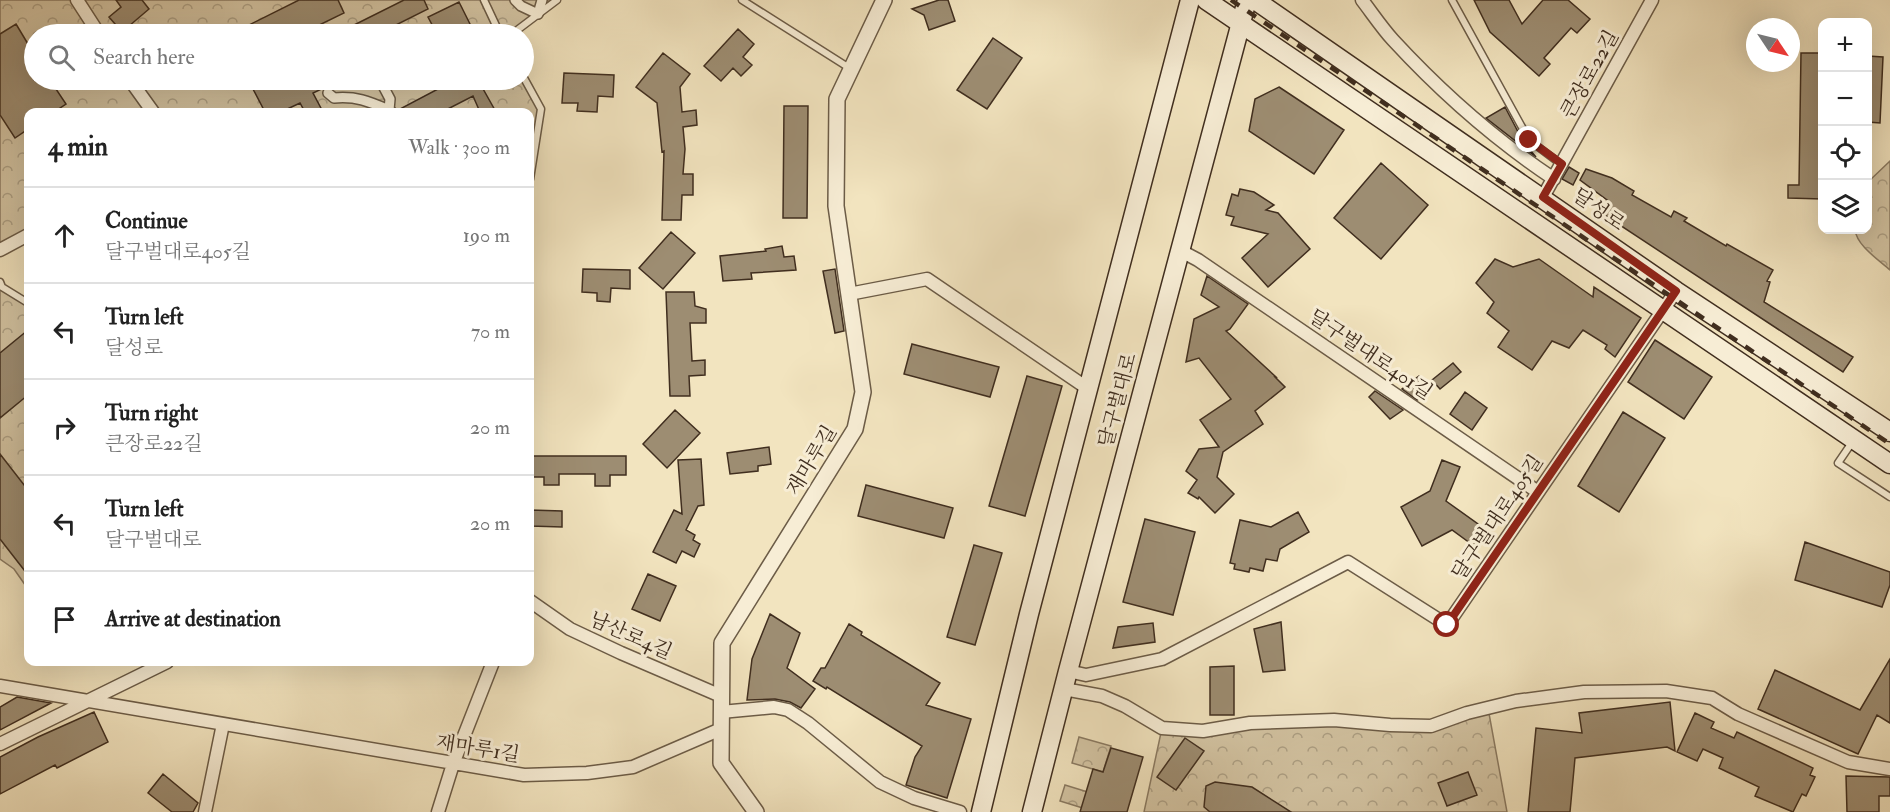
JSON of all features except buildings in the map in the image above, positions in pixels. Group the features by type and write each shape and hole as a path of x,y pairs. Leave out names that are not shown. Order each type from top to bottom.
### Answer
{"main road":[{"name":"달구벌대로","path":"981,812 1029,614 1190,0"},
{"path":"1206,0 1890,464"},
{"name":"달구벌대로","path":"1032,812 1247,0"},
{"name":"달성로","path":"1255,0 1676,291 1890,432"}],"street":[{"path":"77,0 93,24"},
{"path":"515,0 521,6 538,14 542,0"},
{"name":"재마루길","path":"756,812 721,763 722,643 855,429 864,392 836,206 837,99 884,0"},
{"path":"1362,0 1392,39 1443,89 1523,159 1554,179"},
{"name":"큰장로22길","path":"1543,197 1652,0"},
{"path":"137,90 150,108"},
{"path":"385,90 390,99 389,108"},
{"path":"328,93 334,98 350,96 379,108"},
{"path":"0,250 24,237"},
{"name":"달구벌대로401길","path":"1181,250 1538,492"},
{"name":"달구벌대로","path":"849,294 927,279 1088,388"},
{"name":"달구벌대로405길","path":"1068,671 1086,675 1162,659 1348,562 1447,625 1676,291"},
{"name":"남산로4길","path":"534,604 570,629 621,654 721,696"},
{"path":"0,744 159,666"},
{"path":"438,812 453,764 491,666"},
{"name":"재마루1길","path":"0,686 524,775 587,773 633,768 721,729"},
{"path":"1064,689 1102,696 1125,706 1162,728 1203,731 1250,723 1334,720 1431,726 1467,713 1516,701 1584,693 1666,691 1712,698 1738,714 1848,762 1890,768"},
{"path":"721,712 774,707 788,710 808,723 880,782 914,798 960,812"},
{"path":"205,812 223,724"}],"lane":[{"path":"484,0 495,24"},
{"path":"525,24 557,0"},
{"path":"742,0 851,69"},
{"path":"1452,0 1529,140 1562,164"},
{"path":"531,90 541,109 534,154"},
{"path":"0,282 2,287 24,301"},
{"path":"1854,439 1838,463 1890,497"}],"green space":[{"path":"0,0 557,0 525,24 24,24 24,90 532,90 541,109 534,154 534,108 24,108 24,237 0,250"},
{"path":"1890,161 1890,270 1864,247 1856,234 1872,234 1872,178"},
{"path":"0,282 24,300 24,583 14,569 0,559"},
{"path":"1488,708 1507,812 1144,812 1162,728 1250,723 1431,726"},
{"path":"1079,737 1111,746 1103,772 1072,763"},
{"path":"1065,785 1091,793 1086,809 1060,801"}],"railway":[{"path":"1231,0 1890,444"}],"route":[{"path":"1447,625 1676,291 1543,197 1562,164 1529,140"}]}
